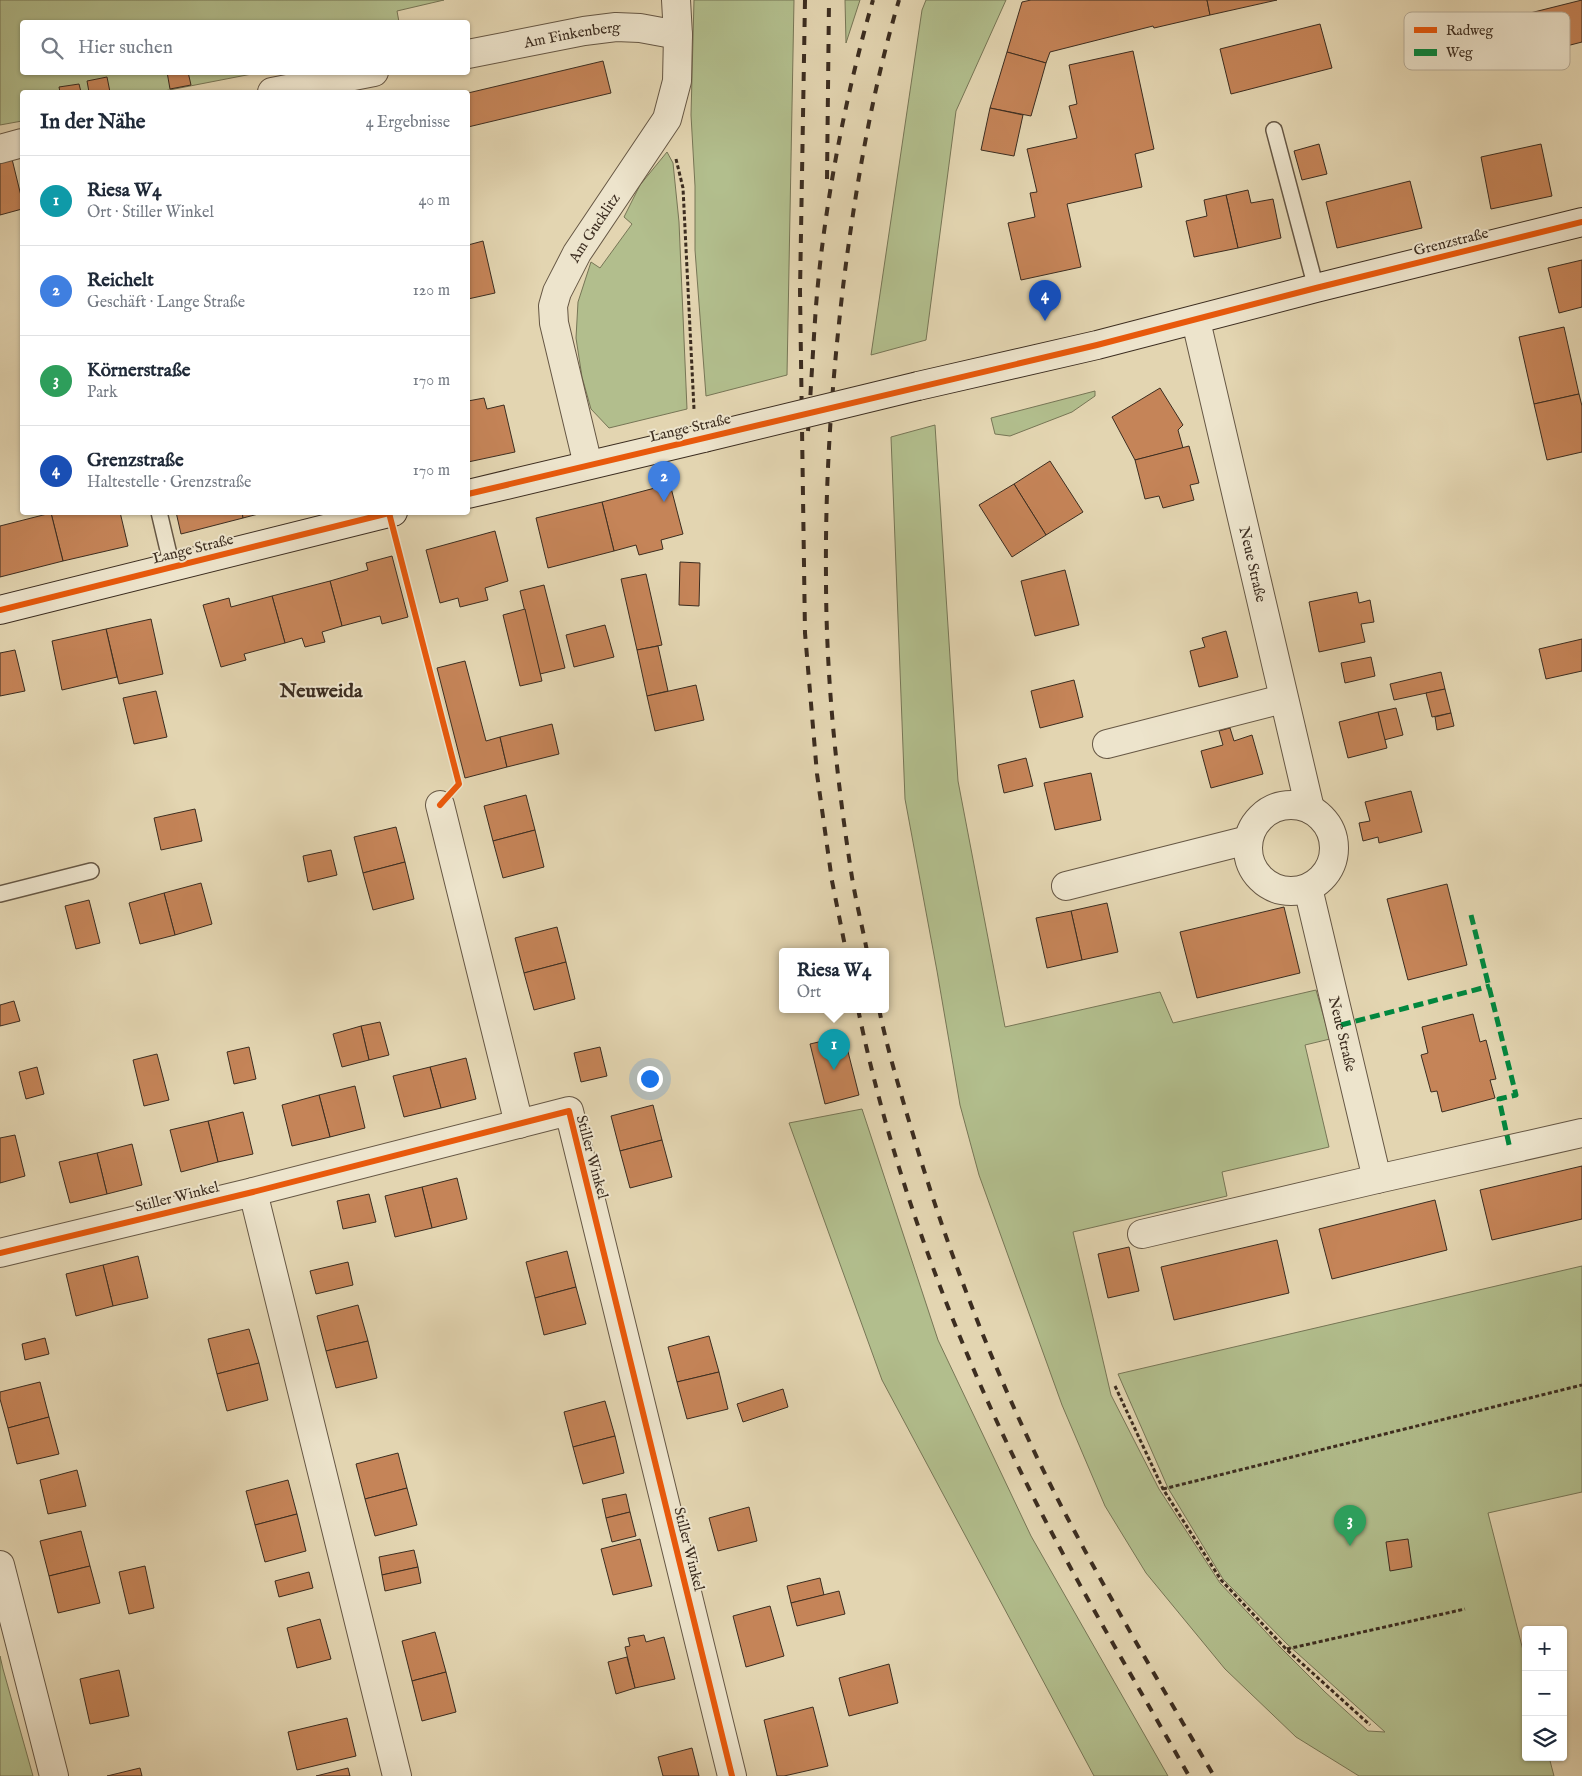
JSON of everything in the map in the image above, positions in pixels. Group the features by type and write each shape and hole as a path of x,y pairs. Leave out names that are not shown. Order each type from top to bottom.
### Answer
{"street":[{"name":"Am Gucklitz","path":"588,464 554,323 553,306 557,292 577,253 667,120 677,81 678,35 676,0"},
{"name":"Am Finkenberg","path":"470,54 584,31 616,27 640,28 678,35"},
{"path":"282,90 359,75"},
{"path":"0,149 20,144"},
{"name":"Grenzstraße","path":"918,386 1196,320 1582,222"},
{"name":"Neue Straße","path":"1196,320 1310,808"},
{"name":"Lange Straße","path":"470,494 918,386"},
{"name":"Lange Straße","path":"0,610 381,515"},
{"path":"1107,744 1283,699"},
{"path":"440,805 519,1124"},
{"path":"1299,805 1310,808 1327,823 1333,838 1334,855 1331,866 1317,883 1308,888 1295,892 1281,891 1268,886 1258,877 1251,866 1247,853 1248,840 1252,829 1258,819 1276,807 1299,805"},
{"path":"1066,886 1248,840"},
{"name":"Neue Straße","path":"1308,888 1377,1179"},
{"name":"Stiller Winkel","path":"0,1253 253,1192 569,1111 732,1776"},
{"path":"1142,1234 1582,1133"},
{"path":"253,1192 397,1776"},
{"path":"0,1565 54,1776"}],"lane":[{"path":"1274,130 1316,288"},
{"path":"160,515 172,567"},
{"path":"0,894 91,871"}],"path":[{"path":"667,120 683,188 694,410 704,438"},
{"path":"1163,1490 1582,1385"},
{"path":"1115,1386 1163,1490 1221,1580 1286,1649 1370,1725"},
{"path":"1286,1649 1465,1608"}],"green space":[{"path":"0,0 444,0 397,11 399,20 20,20 20,75 247,75 169,90 20,90 20,121 0,125"},
{"path":"694,0 794,0 787,375 706,396 695,250 695,186 691,115"},
{"path":"845,0 860,0 846,43"},
{"path":"926,0 1006,0 956,111 926,340 871,355 922,10"},
{"path":"667,152 673,163 679,222 687,409 609,428 591,409 582,377 576,338 578,302 591,262 600,268 632,224 624,217 640,185"},
{"path":"1095,391 1095,396 1072,412 1010,436 995,434 991,418"},
{"path":"935,425 958,781 1005,1027 1160,992 1173,1023 1316,990 1330,1039 1305,1045 1329,1147 1222,1172 1227,1196 1073,1232 1111,1395 1159,1489 1220,1583 1325,1692 1368,1731 1385,1732 1287,1644 1223,1579 1168,1488 1118,1374 1582,1266 1582,1492 1488,1513 1522,1646 1522,1761 1550,1761 1554,1776 1359,1776 1296,1737 1225,1669 1146,1573 1105,1506 1062,1405 979,1175 960,1105 905,799 891,437"},
{"path":"862,1109 938,1340 1031,1536 1168,1776 1094,1776 882,1380 789,1123"},
{"path":"0,1656 3,1669 33,1776 0,1776"}],"building":[{"path":"1031,0 1207,0 1210,15 1154,28 1153,26 1050,52 1046,63 1007,52 1022,2"},
{"path":"1207,0 1277,0 1210,15"},
{"path":"1582,0 1582,42 1570,45 1570,12 1534,12"},
{"path":"1320,24 1332,68 1231,94 1220,49"},
{"path":"1133,51 1154,149 1135,154 1142,187 1067,204 1081,267 1021,280 1008,223 1035,217 1030,193 1037,192 1027,149 1077,138 1069,106 1077,104 1069,65"},
{"path":"1007,52 1046,63 1031,116 990,108"},
{"path":"603,61 611,93 470,127 470,93"},
{"path":"168,75 189,75 191,85 170,89"},
{"path":"107,77 110,90 89,90 87,81"},
{"path":"79,84 80,90 60,90 59,87"},
{"path":"990,108 1023,115 1014,156 981,150"},
{"path":"1319,144 1327,174 1302,180 1294,151"},
{"path":"1541,144 1552,196 1491,209 1481,157"},
{"path":"11,155 20,192 20,210 0,215 0,158"},
{"path":"1410,181 1422,228 1337,248 1326,202"},
{"path":"1248,190 1251,203 1273,199 1281,238 1238,248 1226,195"},
{"path":"1226,195 1238,248 1194,257 1186,221 1207,216 1204,200"},
{"path":"483,241 495,293 470,299 470,244"},
{"path":"1582,260 1582,307 1559,313 1548,268"},
{"path":"1564,327 1579,394 1534,404 1519,337"},
{"path":"1160,388 1183,425 1178,430 1183,448 1135,460 1112,417"},
{"path":"1579,394 1582,406 1582,452 1547,460 1534,404"},
{"path":"484,398 487,409 504,405 515,452 470,462 470,401"},
{"path":"1189,446 1199,483 1190,485 1194,500 1163,508 1159,496 1145,499 1135,460"},
{"path":"1050,461 1083,512 1046,535 1014,484"},
{"path":"670,484 683,534 661,540 663,549 639,555 636,545 614,551 602,502"},
{"path":"1014,484 1046,535 1012,557 979,505"},
{"path":"602,502 614,551 548,568 536,518"},
{"path":"43,515 52,515 63,561 0,577 0,526"},
{"path":"52,515 121,515 128,546 63,561"},
{"path":"177,515 242,515 243,518 181,534"},
{"path":"242,515 254,515 243,518"},
{"path":"495,531 508,581 485,588 488,600 460,607 458,598 440,603 426,550"},
{"path":"392,556 408,617 382,624 380,616 342,626 330,581 368,570 366,563"},
{"path":"680,562 700,563 699,606 679,605"},
{"path":"1065,570 1079,625 1035,636 1021,581"},
{"path":"646,574 662,645 637,650 621,579"},
{"path":"330,581 342,626 322,632 325,642 305,647 302,638 285,643 272,596"},
{"path":"544,585 565,668 540,674 520,591"},
{"path":"1357,592 1359,603 1370,600 1374,622 1361,624 1365,642 1319,652 1309,602"},
{"path":"272,596 285,643 244,654 246,660 221,667 203,605 229,598 231,607"},
{"path":"525,609 542,681 520,686 503,615"},
{"path":"151,619 163,674 119,684 106,629"},
{"path":"605,625 614,657 574,667 566,635"},
{"path":"106,629 117,677 62,690 52,641"},
{"path":"1226,631 1238,677 1199,687 1190,651 1205,647 1202,638"},
{"path":"1582,639 1582,671 1546,679 1539,649"},
{"path":"658,646 668,691 647,696 637,650"},
{"path":"15,650 25,691 0,696 0,653"},
{"path":"1371,657 1375,676 1345,683 1341,663"},
{"path":"465,661 486,741 500,737 507,767 465,778 437,668"},
{"path":"1441,672 1445,689 1394,700 1390,684"},
{"path":"1074,680 1083,717 1040,728 1031,691"},
{"path":"696,685 704,720 655,731 647,696"},
{"path":"1445,689 1451,713 1432,717 1426,693"},
{"path":"156,691 167,737 134,744 123,698"},
{"path":"1396,708 1403,735 1384,740 1378,712"},
{"path":"1378,712 1387,748 1348,758 1339,722"},
{"path":"1451,713 1454,726 1437,730 1435,717"},
{"path":"552,724 559,754 507,767 500,737"},
{"path":"1230,728 1234,741 1252,735 1263,774 1211,788 1201,751 1223,745 1219,731"},
{"path":"1026,758 1033,786 1004,793 998,765"},
{"path":"1091,773 1101,820 1055,830 1044,783"},
{"path":"1411,791 1422,832 1379,843 1378,837 1363,841 1359,823 1370,821 1365,802"},
{"path":"526,795 535,830 493,841 484,806"},
{"path":"195,809 202,841 161,850 154,818"},
{"path":"396,827 405,862 363,873 354,837"},
{"path":"535,830 544,867 503,878 493,841"},
{"path":"331,850 337,875 308,882 303,856"},
{"path":"405,862 414,899 373,910 363,873"},
{"path":"201,883 212,924 175,935 164,893"},
{"path":"1447,884 1467,965 1408,980 1387,899"},
{"path":"164,893 175,935 140,944 129,903"},
{"path":"89,900 100,943 76,949 65,906"},
{"path":"1107,903 1118,952 1082,960 1071,911"},
{"path":"1284,907 1300,973 1197,998 1180,932"},
{"path":"1071,911 1082,960 1047,968 1036,918"},
{"path":"557,927 566,962 524,973 515,938"},
{"path":"566,962 575,999 534,1010 524,973"},
{"path":"14,1001 20,1021 0,1026 0,1005"},
{"path":"1473,1014 1480,1042 1486,1040 1496,1079 1490,1080 1495,1098 1442,1112 1437,1091 1431,1092 1421,1055 1428,1053 1422,1027"},
{"path":"380,1022 389,1055 369,1060 361,1026"},
{"path":"361,1026 369,1060 342,1067 333,1034"},
{"path":"844,1036 859,1095 825,1104 810,1044"},
{"path":"249,1047 256,1079 234,1084 227,1052"},
{"path":"600,1047 607,1076 581,1082 574,1053"},
{"path":"157,1054 169,1100 144,1106 133,1060"},
{"path":"466,1058 476,1099 441,1108 430,1067"},
{"path":"37,1067 44,1094 26,1099 19,1072"},
{"path":"430,1067 441,1108 404,1117 393,1076"},
{"path":"355,1086 365,1128 330,1137 319,1095"},
{"path":"319,1095 330,1137 292,1146 282,1105"},
{"path":"653,1105 662,1140 620,1151 611,1116"},
{"path":"243,1112 253,1154 218,1162 208,1121"},
{"path":"208,1121 218,1162 181,1172 170,1130"},
{"path":"15,1135 25,1176 0,1183 0,1138"},
{"path":"662,1140 672,1177 630,1188 620,1151"},
{"path":"132,1144 142,1185 107,1194 97,1153"},
{"path":"97,1153 107,1194 70,1203 59,1162"},
{"path":"1582,1166 1582,1219 1492,1240 1480,1190"},
{"path":"457,1178 467,1219 432,1228 422,1187"},
{"path":"422,1187 432,1228 395,1237 385,1196"},
{"path":"369,1194 376,1222 343,1229 337,1201"},
{"path":"1435,1200 1447,1250 1332,1279 1319,1229"},
{"path":"1277,1240 1289,1293 1174,1320 1161,1267"},
{"path":"1129,1247 1139,1291 1108,1298 1098,1254"},
{"path":"567,1251 576,1287 535,1298 526,1262"},
{"path":"138,1256 148,1298 113,1306 103,1265"},
{"path":"348,1262 353,1285 316,1294 310,1271"},
{"path":"103,1265 113,1306 76,1316 66,1274"},
{"path":"576,1287 586,1324 544,1335 535,1298"},
{"path":"358,1305 368,1341 326,1351 317,1316"},
{"path":"249,1329 259,1363 217,1374 208,1339"},
{"path":"709,1336 719,1372 677,1382 668,1347"},
{"path":"45,1338 49,1354 25,1360 22,1344"},
{"path":"368,1341 377,1378 336,1388 326,1351"},
{"path":"259,1363 268,1400 227,1411 217,1374"},
{"path":"719,1372 728,1409 687,1419 677,1382"},
{"path":"40,1382 49,1417 8,1428 0,1399 0,1392"},
{"path":"783,1389 788,1407 743,1422 737,1404"},
{"path":"605,1401 615,1436 573,1447 564,1412"},
{"path":"49,1417 59,1454 17,1464 8,1428"},
{"path":"615,1436 624,1473 583,1484 573,1447"},
{"path":"398,1453 407,1488 365,1499 356,1464"},
{"path":"77,1470 86,1506 48,1514 40,1480"},
{"path":"288,1480 297,1514 255,1525 246,1491"},
{"path":"407,1488 417,1525 375,1536 365,1499"},
{"path":"626,1494 630,1512 606,1518 602,1499"},
{"path":"749,1507 757,1541 718,1551 709,1518"},
{"path":"630,1512 636,1536 612,1542 606,1518"},
{"path":"297,1514 306,1551 265,1562 255,1525"},
{"path":"81,1531 90,1566 49,1576 40,1541"},
{"path":"640,1539 652,1586 613,1595 601,1549"},
{"path":"1408,1539 1412,1567 1390,1571 1386,1542"},
{"path":"414,1550 418,1567 382,1575 379,1557"},
{"path":"90,1566 100,1603 58,1613 49,1576"},
{"path":"145,1566 154,1608 129,1614 119,1572"},
{"path":"418,1567 421,1583 385,1591 382,1575"},
{"path":"309,1572 313,1588 279,1597 275,1581"},
{"path":"820,1578 824,1595 791,1603 787,1586"},
{"path":"839,1591 845,1614 797,1626 791,1603"},
{"path":"770,1606 784,1656 746,1667 733,1616"},
{"path":"320,1619 331,1659 297,1668 287,1628"},
{"path":"435,1632 446,1672 412,1681 402,1641"},
{"path":"644,1635 646,1642 664,1637 675,1679 635,1688 625,1647 630,1646 628,1638"},
{"path":"627,1657 635,1688 616,1694 608,1662"},
{"path":"889,1664 898,1703 849,1716 839,1678"},
{"path":"119,1670 129,1716 90,1724 80,1679"},
{"path":"446,1672 456,1712 422,1721 412,1681"},
{"path":"813,1707 828,1766 777,1776 764,1720"},
{"path":"347,1718 356,1756 297,1770 288,1732"},
{"path":"692,1748 699,1776 663,1776 658,1757"},
{"path":"140,1768 142,1776 107,1776"},
{"path":"348,1768 350,1776 316,1776"}],"railway":[{"path":"805,0 800,291 805,633 817,774 832,881 845,948"},
{"path":"827,179 829,0"},
{"path":"808,431 816,306 824,230 837,152 853,75 873,0"},
{"path":"866,948 851,871 841,798 830,688 826,614 828,466 840,316 849,244 873,103 899,0"},
{"path":"859,1013 886,1125 904,1183 944,1297 967,1353 1036,1502 1100,1620 1189,1776"},
{"path":"880,1013 887,1045 918,1151 949,1245 984,1338 1024,1430 1085,1552 1214,1776"}],"marked path":[{"path":"1471,915 1516,1095 1499,1099 1510,1149"},
{"path":"1341,1025 1490,986"}],"cycle path":[{"path":"470,494 1097,345 1582,222"},
{"path":"0,610 381,515"},
{"path":"390,515 459,784 440,805"},
{"path":"0,1253 253,1192 569,1111 732,1776"}],"place":[{"name":"Grenzstraße","path":"1045,321"},
{"name":"Reichelt","path":"664,502"},
{"name":"Riesa W4","path":"834,1070"},
{"name":"Körnerstraße","path":"1350,1546"}],"district":[{"name":"Neuweida","path":"321,691"}]}
